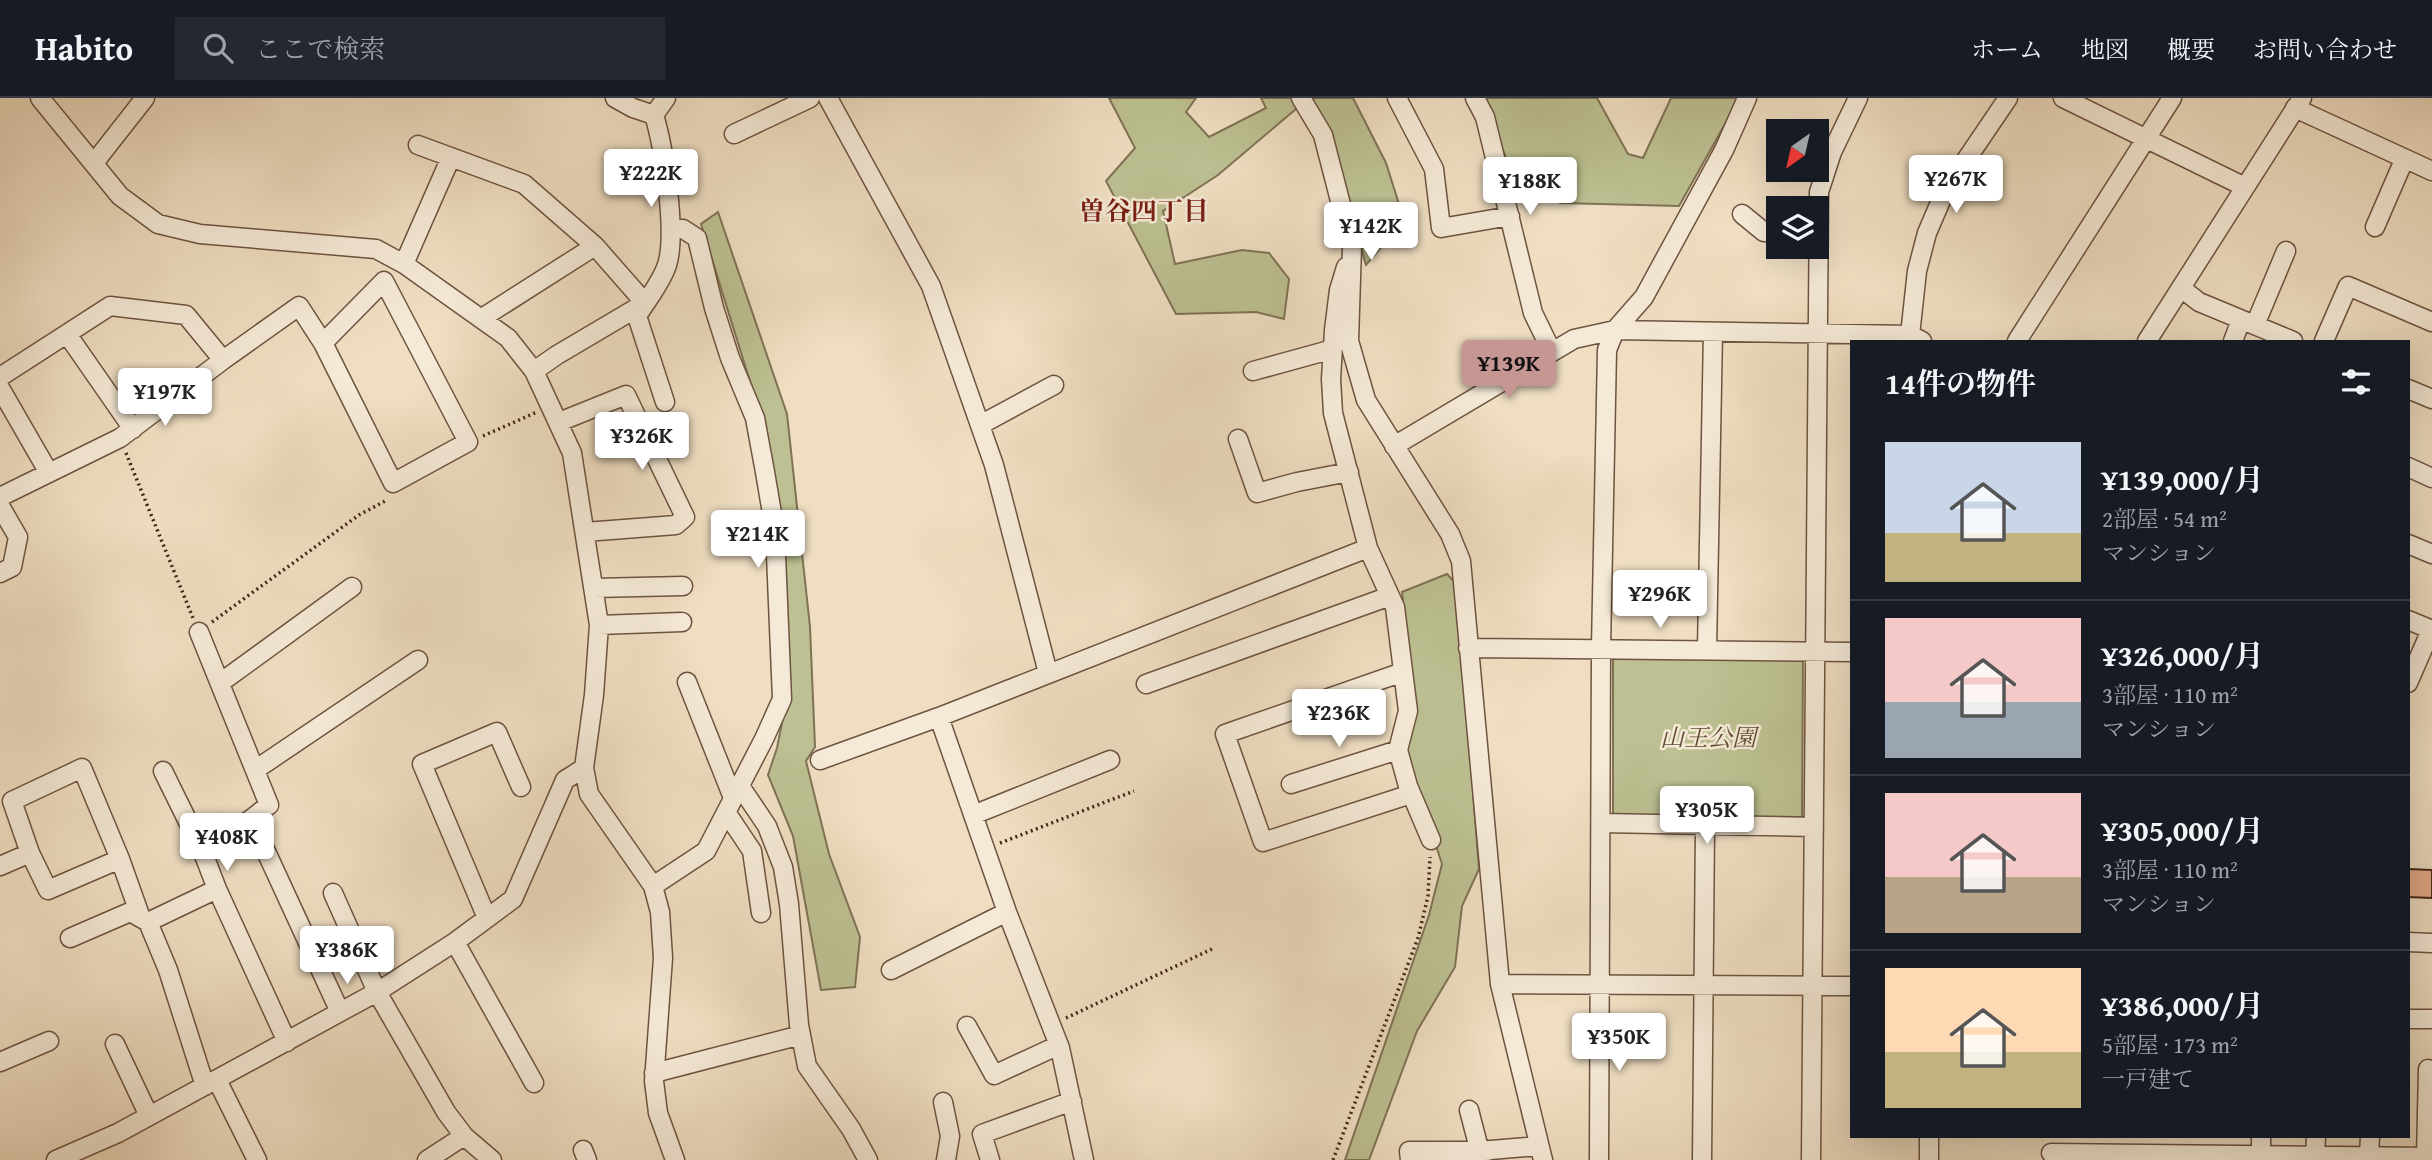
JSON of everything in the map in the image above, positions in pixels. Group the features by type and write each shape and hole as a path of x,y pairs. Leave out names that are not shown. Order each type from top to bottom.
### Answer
{"street":[{"path":"40,98 120,196 158,224 200,234 376,249 404,264 508,338 534,372 572,453 599,625 594,695 584,768 589,793 653,886 660,912 663,958 654,1073 658,1113 675,1160"},
{"path":"94,163 145,98"},
{"path":"615,98 654,115 660,133 671,228 667,264 637,316 665,402"},
{"path":"654,115 666,98"},
{"path":"734,134 810,98"},
{"path":"828,98 931,286 994,465 1048,673"},
{"path":"1301,98 1323,135 1352,247 1349,341 1366,400 1450,534 1461,561 1500,984 1540,1153 1481,1155 1409,1151 1410,1160"},
{"path":"1397,98 1434,169 1441,228 1510,216"},
{"path":"1475,98 1485,117 1533,313 1552,352"},
{"path":"1599,1160 1601,648 1607,350 1615,330 1644,297 1724,150 1747,98"},
{"path":"1819,196 1826,168 1858,98"},
{"path":"1394,446 1574,339 1615,330 1916,338 1917,271 1927,233 1945,191 2008,98"},
{"path":"2063,98 2245,187"},
{"path":"2018,340 2172,98"},
{"path":"2148,340 2298,103 2404,160 2432,171"},
{"path":"418,145 524,184 595,246 645,303"},
{"path":"404,264 451,157"},
{"path":"2375,227 2404,160"},
{"path":"1742,214 1766,232"},
{"path":"653,886 706,850 782,699 775,531 755,418 730,358 697,238 683,229 671,228"},
{"path":"482,318 595,246"},
{"path":"1352,247 1339,290 1331,379 1334,412 1368,548 1395,607 1408,711 1398,750 1411,794 1431,840"},
{"path":"2234,340 2248,323 2286,251"},
{"path":"1811,1160 1818,259"},
{"path":"0,497 126,433 299,306 323,343 393,483 468,442 384,281 323,343"},
{"path":"2324,340 2348,286 2432,321"},
{"path":"2181,288 2199,302 2290,340"},
{"path":"534,372 557,355 645,303"},
{"path":"0,377 110,306 186,315 223,360"},
{"path":"1707,649 1713,332"},
{"path":"67,334 126,433"},
{"path":"1254,371 1333,349"},
{"path":"980,425 1054,386"},
{"path":"0,388 49,473"},
{"path":"2410,390 2432,399"},
{"path":"555,414 626,395 685,517 676,525 585,532"},
{"path":"1238,439 1257,493 1349,472"},
{"path":"2410,468 2432,478"},
{"path":"0,506 18,537 12,567 0,573"},
{"path":"2410,545 2432,554"},
{"path":"820,761 1368,548"},
{"path":"593,588 683,586"},
{"path":"220,683 352,587"},
{"path":"1146,684 1390,596"},
{"path":"2410,621 2432,630 2410,679"},
{"path":"599,625 682,622"},
{"path":"199,632 269,805 202,850"},
{"path":"1468,648 1850,652"},
{"path":"255,770 418,660"},
{"path":"1403,672 1225,734 1263,842 1411,794"},
{"path":"687,682 752,851 761,913"},
{"path":"939,716 1007,912 1059,1045 1082,1160"},
{"path":"487,918 422,764 497,732 521,787"},
{"path":"1291,784 1398,750"},
{"path":"973,815 1110,760"},
{"path":"120,859 48,890 30,853 12,801 82,768 168,970 211,1083 257,1160"},
{"path":"55,1160 118,1133 287,1042 377,992 455,942 513,899 565,780 584,768"},
{"path":"163,771 202,850 287,1042"},
{"path":"733,799 767,826 783,867 801,1035 807,1066 851,1129 868,1160"},
{"path":"251,819 340,1012"},
{"path":"1601,823 1814,827"},
{"path":"1702,1160 1705,827"},
{"path":"0,866 30,853"},
{"path":"145,920 217,889"},
{"path":"333,893 377,992 446,1112 464,1136 492,1160"},
{"path":"70,938 130,912 145,920"},
{"path":"891,970 1007,912"},
{"path":"455,942 534,1083"},
{"path":"2410,942 2432,943"},
{"path":"1500,984 1850,986"},
{"path":"2410,1018 2432,1019"},
{"path":"967,1026 994,1075 1059,1045"},
{"path":"654,1073 801,1035"},
{"path":"0,1062 49,1041"},
{"path":"114,1044 149,1116"},
{"path":"2051,1150 2149,1157 2429,1157 2428,1069"},
{"path":"990,1160 982,1134 1072,1101"},
{"path":"943,1102 950,1136 946,1160"},
{"path":"1469,1110 1481,1155"},
{"path":"427,1160 464,1136"},
{"path":"1929,1138 1929,1160"},
{"path":"2187,1157 2194,1138"},
{"path":"2261,1138 2261,1155"},
{"path":"2315,1156 2316,1138"},
{"path":"2371,1138 2381,1158"}],"path":[{"path":"468,442 555,414"},
{"path":"126,433 199,632 359,514 392,498 393,483"},
{"path":"985,849 1134,791"},
{"path":"1333,1160 1419,938 1428,896 1431,840"},
{"path":"1051,1025 1212,949"}],"green space":[{"path":"1109,98 1196,98 1186,112 1209,137 1266,108 1261,98 1309,98 1218,175 1163,211 1175,264 1242,250 1269,253 1289,279 1284,319 1256,312 1176,314 1106,181 1135,148"},
{"path":"1312,98 1353,98 1386,163 1404,220 1366,265 1334,158"},
{"path":"1483,98 1597,98 1628,154 1643,158 1671,98 1737,98 1679,206 1560,203 1511,171"},
{"path":"718,212 787,414 810,627 815,747 806,761 829,854 860,937 855,987 821,990 793,836 768,775 777,748 789,687 767,436 701,224"},
{"path":"1447,574 1457,585 1479,869 1462,906 1455,967 1417,1031 1369,1160 1345,1160 1429,915 1442,864 1405,751 1415,703 1402,592"},
{"name":"山王公園","path":"1613,658 1803,659 1802,817 1613,816"}],"building":[{"path":"2410,869 2432,870 2432,898 2410,897"}],"district":[{"name":"曽谷四丁目","path":"1144,210"}]}
